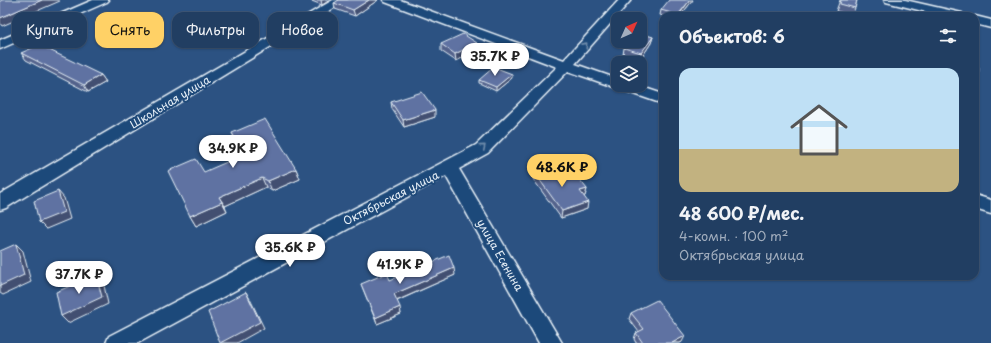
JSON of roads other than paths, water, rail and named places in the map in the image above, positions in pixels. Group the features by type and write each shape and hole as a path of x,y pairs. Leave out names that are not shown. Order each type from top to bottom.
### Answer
{"street":[{"name":"Школьная улица","path":"0,203 341,0"},
{"path":"389,0 611,82"},
{"name":"Октябрьская улица","path":"117,343 420,181 450,168 482,149 566,66 625,0"},
{"path":"890,0 941,12"},
{"path":"0,45 98,1"},
{"path":"979,21 991,24"},
{"path":"642,92 659,98"},
{"name":"улица Есенина","path":"450,168 551,343"},
{"path":"979,203 991,207"}]}
